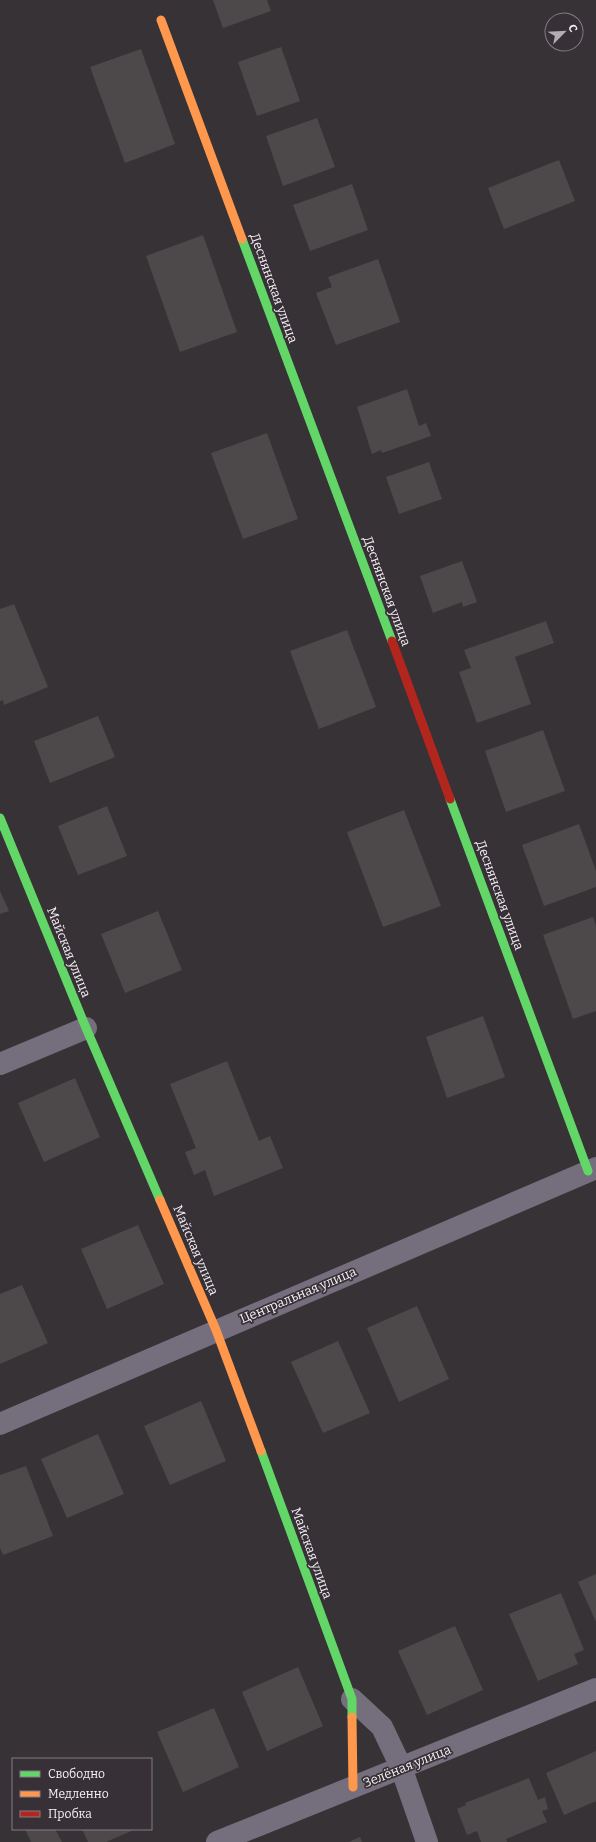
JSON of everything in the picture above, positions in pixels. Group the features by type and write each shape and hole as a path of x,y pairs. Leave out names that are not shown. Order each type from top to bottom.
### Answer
{"street":[{"name":"Деснянская улица","path":"160,20 592,1170"},
{"name":"Майская улица","path":"0,818 86,1028 216,1330 352,1699 353,1787"},
{"path":"0,1064 86,1028"},
{"name":"Центральная улица","path":"0,1424 216,1330 592,1170"},
{"name":"Зелёная улица","path":"217,1842 596,1689"},
{"path":"352,1699 382,1727 401,1767 427,1842"}],"building":[{"path":"213,0 267,0 271,11 223,28"},
{"path":"281,47 300,101 257,116 238,62"},
{"path":"141,49 175,144 125,163 90,67"},
{"path":"317,118 335,167 283,186 266,136"},
{"path":"559,160 575,201 504,229 488,188"},
{"path":"352,184 368,230 310,251 293,205"},
{"path":"203,235 237,332 180,352 146,256"},
{"path":"378,259 400,322 336,345 316,293 332,287 328,277"},
{"path":"407,389 419,426 426,423 431,436 382,453 381,450 372,454 357,407"},
{"path":"267,433 298,519 243,539 211,453"},
{"path":"429,462 442,499 399,514 386,477"},
{"path":"462,561 477,602 463,607 462,602 433,613 420,576"},
{"path":"14,604 48,687 4,705 3,700 0,701 0,609"},
{"path":"546,621 554,643 515,657 531,704 477,723 459,672 471,668 464,650"},
{"path":"347,630 376,707 319,729 290,651"},
{"path":"98,716 115,757 50,783 34,741"},
{"path":"543,730 565,791 506,812 485,751"},
{"path":"107,806 127,856 78,875 58,826"},
{"path":"404,810 441,906 383,927 347,832"},
{"path":"579,824 596,871 596,887 544,906 522,845"},
{"path":"0,891 9,911 0,914"},
{"path":"158,911 182,970 125,993 101,934"},
{"path":"593,917 596,926 596,1011 573,1019 543,935"},
{"path":"483,1016 505,1077 447,1098 426,1037"},
{"path":"227,1061 259,1141 270,1136 283,1168 214,1196 205,1170 194,1175 185,1152 196,1148 170,1084"},
{"path":"75,1078 100,1137 44,1162 18,1103"},
{"path":"138,1225 164,1284 107,1309 81,1249"},
{"path":"22,1285 48,1343 0,1364 0,1294"},
{"path":"417,1306 449,1379 399,1402 367,1328"},
{"path":"338,1341 370,1413 323,1433 291,1362"},
{"path":"201,1401 226,1461 170,1485 144,1426"},
{"path":"98,1434 124,1494 67,1518 41,1459"},
{"path":"26,1466 53,1536 3,1555 0,1548 0,1475"},
{"path":"596,1574 596,1622 578,1582"},
{"path":"561,1593 584,1650 574,1654 578,1664 538,1681 509,1614"},
{"path":"455,1626 483,1690 427,1715 398,1651"},
{"path":"298,1667 323,1726 267,1751 242,1692"},
{"path":"214,1708 239,1767 183,1792 157,1732"},
{"path":"596,1751 596,1801 564,1815 546,1773"},
{"path":"529,1778 538,1800 545,1797 548,1809 542,1811 547,1822 506,1839 507,1842 481,1842 477,1831 467,1835 457,1809 466,1805 465,1803"},
{"path":"25,1830 56,1830 62,1842 31,1842"},
{"path":"82,1830 134,1830 106,1842 88,1842"},
{"path":"360,1837 362,1842 349,1842"}],"traffic: fast":[{"path":"242,239 392,641"},
{"path":"450,799 588,1171"},
{"path":"0,818 86,1028 160,1200"},
{"path":"261,1451 352,1699 352,1717"}],"traffic: slow":[{"path":"161,20 242,239"},
{"path":"160,1200 216,1330 261,1451"},
{"path":"352,1717 353,1787"}],"traffic: jam":[{"path":"392,641 450,799"}]}
